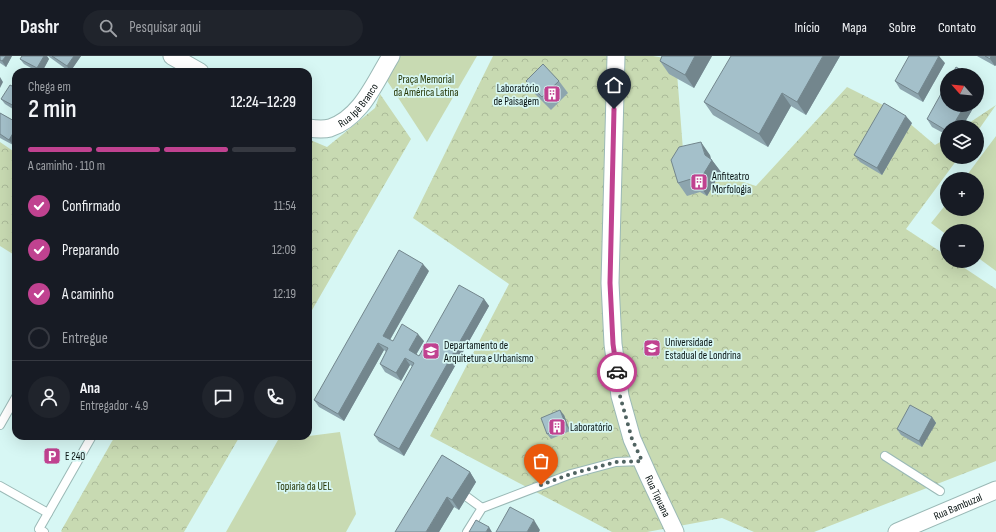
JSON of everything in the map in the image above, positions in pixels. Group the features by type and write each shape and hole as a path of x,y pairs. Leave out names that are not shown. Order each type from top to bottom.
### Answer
{"street":[{"path":"172,56 193,68"},
{"name":"Rua Ipê Branco","path":"312,128 328,128 342,122 353,113 370,92 391,56"},
{"name":"Rua Tipuana","path":"616,56 610,283 613,344 620,396 632,439 676,532"},
{"name":"Rua Bambuzal","path":"897,532 996,490"}],"lane":[{"path":"0,425 12,404"},
{"path":"44,532 39,529 90,440"},
{"path":"885,456 940,491"},
{"path":"467,532 482,508 571,474 616,462 642,461"},
{"path":"0,486 48,513"},
{"path":"467,497 482,508"}],"green space":[{"name":"Praça Memorial da América Latina","path":"392,56 477,56 427,142 382,73"},
{"path":"493,56 653,56 676,60 684,163 756,186 847,87 895,111 935,145 940,142 940,164 954,164 948,172 940,172 940,183 906,229 940,251 940,268 964,268 996,289 996,461 814,532 754,532 722,518 647,532 612,532 430,436 509,284 413,218"},
{"path":"380,94 411,139 312,310 312,141 327,147 375,108"},
{"path":"996,105 984,122 984,120 974,120"},
{"path":"996,136 996,271 984,262 984,224 940,224 940,230 931,223 940,212 940,216 984,216 984,172 969,172 975,164 984,164 984,152"},
{"path":"0,142 12,150 12,254 0,246"},
{"name":"Topiaria da UEL","path":"340,432 356,514 346,532 226,532 278,440 312,440 312,436"},
{"path":"113,440 238,440 184,532 61,531"}],"building":[{"path":"0,56 6,56 2,61 0,60"},
{"path":"22,56 44,56 37,68 20,59"},
{"path":"52,56 74,56 67,66"},
{"path":"662,56 695,56 685,75 660,61"},
{"path":"731,56 823,56 797,102 782,93 759,134 704,102"},
{"path":"909,56 939,56 918,94 895,81"},
{"path":"543,64 559,81 542,97 526,81"},
{"path":"10,85 12,86 12,105 1,99"},
{"path":"940,96 940,112 961,112 956,120 940,120 940,127 927,119"},
{"path":"884,103 906,116 877,168 854,155"},
{"path":"0,113 12,120 12,135 9,140 0,134"},
{"path":"701,142 705,155 712,160 698,183 691,179 678,183 671,160 679,147"},
{"path":"399,250 423,264 383,336 393,341 402,324 418,334 409,350 419,356 459,285 484,299 399,449 374,435 414,363 405,358 396,373 380,364 388,348 378,343 338,414 314,400"},
{"path":"910,405 932,417 919,441 897,429"},
{"path":"560,410 566,425 547,434 541,418"},
{"path":"442,455 470,472 452,500 447,497 426,532 395,532"},
{"path":"510,507 534,520 527,532 496,532"},
{"path":"476,520 489,527 486,532 469,532"}],"way so far":[{"path":"541,485 571,474 616,462 642,461 632,439 620,396 617,372"}],"place":[{"name":"Laboratório de Paisagem","path":"552,94"},
{"name":"Anfiteatro Morfologia","path":"699,182"},
{"name":"Universidade Estadual de Londrina","path":"652,348"},
{"name":"Departamento de Arquitetura e Urbanismo","path":"431,351"},
{"name":"Laboratório","path":"557,427"},
{"name":"E 240","path":"52,456"}],"route":[{"path":"614,109 610,283 613,344 617,372"}]}
